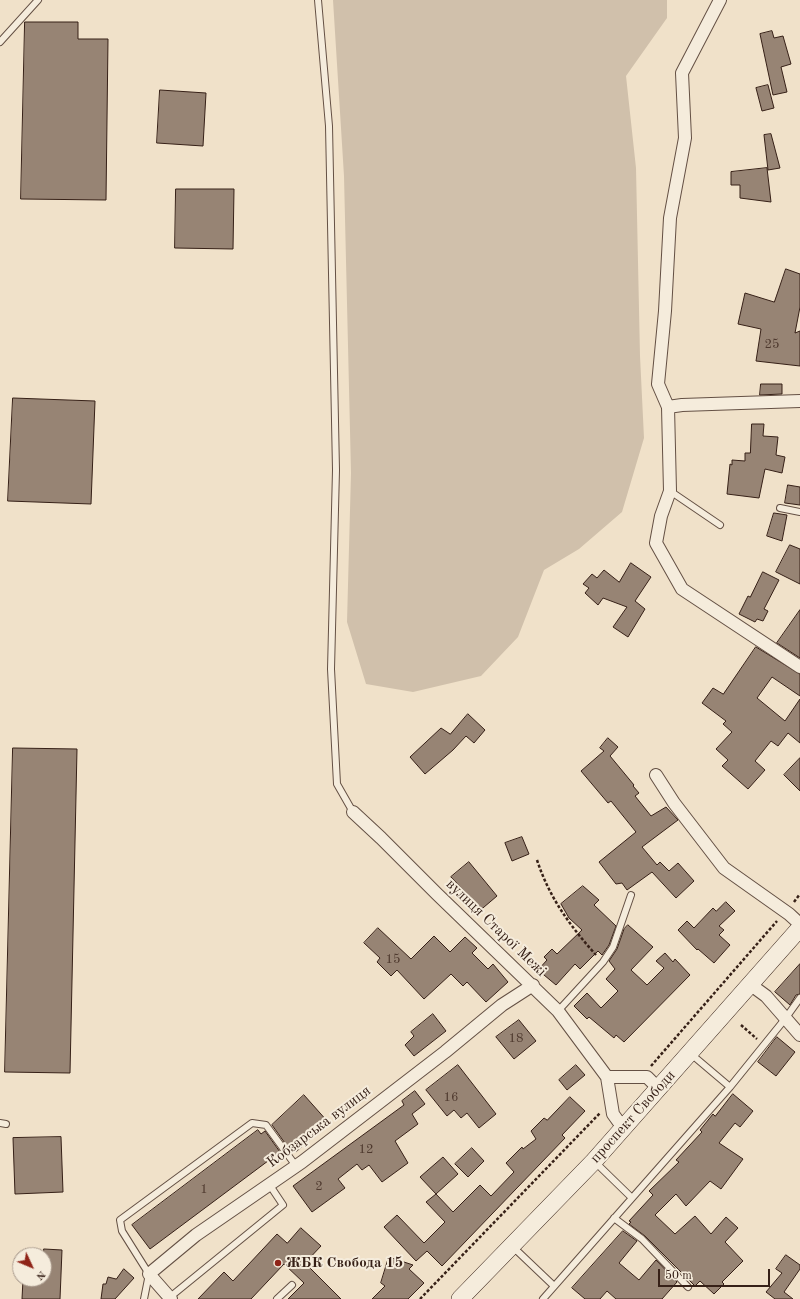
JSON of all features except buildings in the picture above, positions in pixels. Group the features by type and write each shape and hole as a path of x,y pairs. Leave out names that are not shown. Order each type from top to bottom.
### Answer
{"main road":[{"name":"проспект Свободи","path":"460,1299 594,1161 800,928"}],"street":[{"path":"720,0 682,73 685,138 670,218 665,311 658,384 668,407 670,491 661,516 656,543 682,589 800,667"},
{"path":"668,407 682,405 800,401"},
{"path":"656,775 674,803 724,868 789,914 800,924"},
{"name":"вулиця Старої Межі","path":"353,812 533,985 558,1011 607,1077 613,1114 623,1128"},
{"name":"Кобзарська вулиця","path":"149,1274 196,1235 296,1166 445,1052 502,1005 533,985"},
{"path":"751,985 766,996 800,1035"},
{"path":"607,1077 648,1077 659,1089"},
{"path":"149,1274 171,1298"}],"lane":[{"path":"0,42 38,0"},
{"path":"318,0 329,126 336,470 331,669 337,784 353,812"},
{"path":"670,491 720,525"},
{"path":"780,508 800,512"},
{"path":"558,1011 603,962 613,947 631,895"},
{"path":"543,1299 730,1086 785,1019 800,998"},
{"path":"690,1054 730,1086"},
{"path":"144,1299 149,1274 122,1231 120,1220 252,1123 266,1125 296,1166"},
{"path":"594,1161 632,1198"},
{"path":"171,1298 284,1205 270,1184"},
{"path":"614,1218 642,1239 688,1287"},
{"path":"512,1246 554,1286"},
{"path":"277,1299 292,1286"}],"path":[{"path":"537,860 545,884 564,915 603,962"},
{"path":"710,998 714,1000"},
{"path":"741,1025 764,1045"}],"shaded area":[{"path":"333,0 667,0 667,18 626,76 636,168 640,356 644,438 622,512 579,549 544,570 518,637 481,676 413,692 366,684 347,622 351,473 344,176"}],"place":[{"name":"ЖБК Свобода 15","path":"278,1263"}]}
